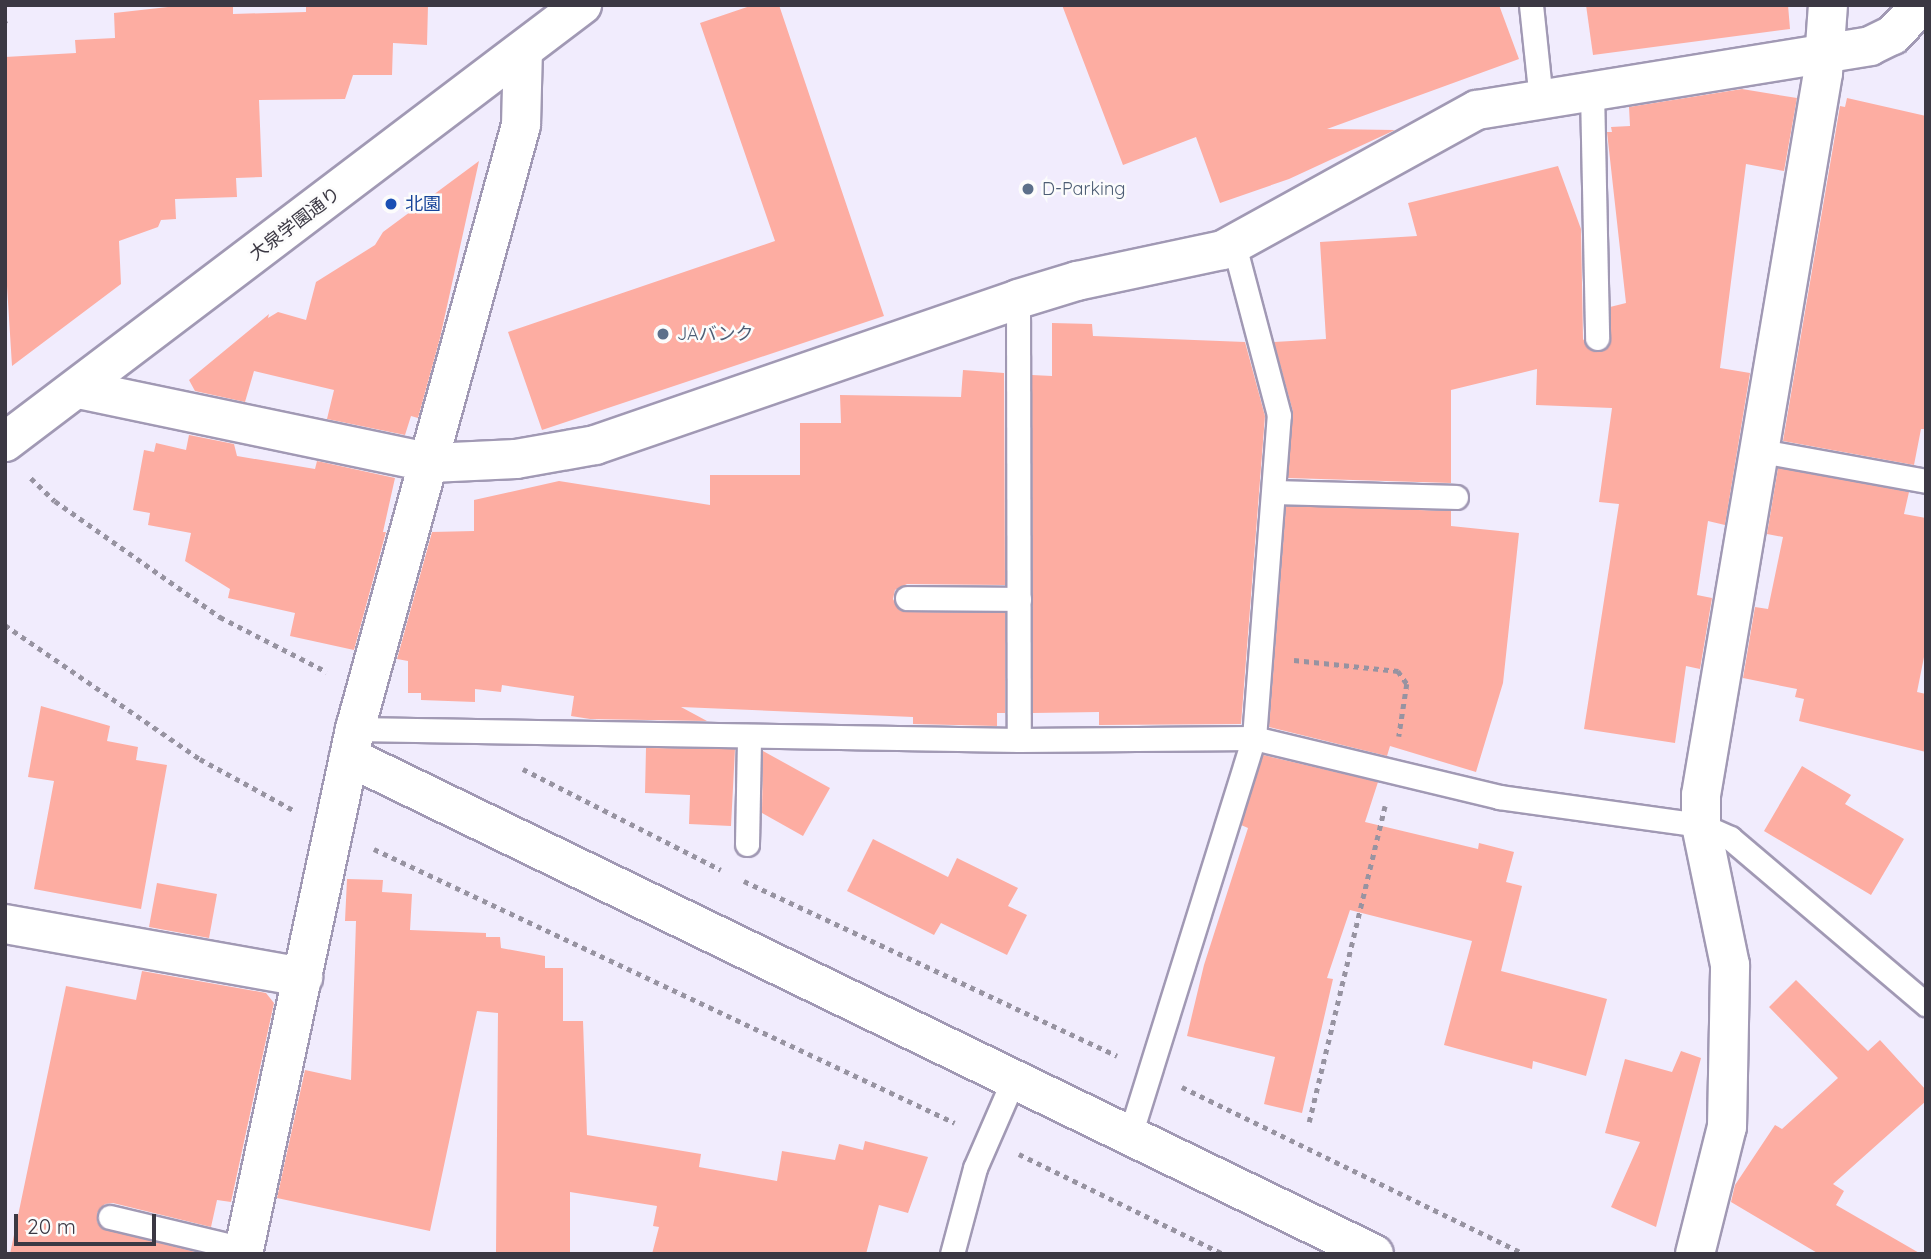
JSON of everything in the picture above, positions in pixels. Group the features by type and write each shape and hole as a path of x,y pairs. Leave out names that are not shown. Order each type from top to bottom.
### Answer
{"street":[{"name":"大泉学園通り","path":"5,442 582,5"},
{"path":"1695,1254 1727,1128 1730,979 1701,825 1701,795 1756,450 1826,53 1828,5"},
{"path":"78,389 431,463 516,458 595,446 1018,299 1234,245 1477,110 1870,46 1893,35 1921,5"},
{"path":"244,1251 364,692 431,463 521,125 523,51"},
{"path":"352,743 1374,1254"},
{"path":"5,923 303,977"}],"lane":[{"path":"1531,5 1541,100"},
{"path":"1592,91 1597,338"},
{"path":"1131,1132 1254,738 1276,492 1279,415 1234,245"},
{"path":"1018,299 1019,740"},
{"path":"1756,450 1926,481"},
{"path":"1276,492 1456,498"},
{"path":"907,598 1019,599"},
{"path":"352,743 749,736 1019,740 1254,738 1499,797 1701,825 1730,838 1926,1004"},
{"path":"747,844 749,736"},
{"path":"952,1254 975,1168 1015,1076"},
{"path":"110,1217 244,1251"}],"path":[{"path":"27,474 55,501 220,617 364,692"},
{"path":"5,625 200,759 334,831 988,1139 1223,1254"},
{"path":"1261,657 1398,671 1407,684 1393,772 1309,1122"},
{"path":"521,768 729,874"},
{"path":"741,880 1150,1071 1524,1254"}],"building":[{"path":"186,5 233,5 233,14 306,12 306,5 428,5 427,45 393,43 392,75 353,75 345,99 259,100 262,177 236,178 237,197 175,199 176,219 161,220 158,227 119,241 121,284 12,366 5,254 5,57 76,53 75,40 115,38 114,13"},
{"path":"753,5 779,5 884,316 542,430 508,332 775,241 700,23"},
{"path":"1062,5 1499,5 1519,59 1327,129 1395,130 1289,179 1220,203 1196,137 1123,165"},
{"path":"1586,5 1788,5 1790,29 1593,55"},
{"path":"1742,89 1797,98 1784,171 1746,164 1720,368 1750,373 1725,525 1708,521 1697,595 1712,598 1700,669 1686,666 1675,743 1584,729 1619,504 1599,502 1612,408 1536,405 1537,369 1451,390 1451,483 1288,478 1293,412 1274,342 1326,339 1320,242 1417,236 1408,203 1558,166 1581,229 1583,339 1590,350 1604,350 1611,338 1610,307 1626,303 1607,132 1612,132 1611,127 1630,126 1629,107"},
{"path":"1847,98 1926,116 1926,429 1921,429 1914,465 1783,441 1840,106 1845,107"},
{"path":"479,161 440,338 418,418 411,416 405,435 327,419 334,390 254,371 245,402 195,391 189,380 269,314 268,318 278,312 306,320 316,282 375,245 383,232"},
{"path":"1052,323 1092,324 1093,336 1245,342 1265,416 1241,724 1099,725 1099,712 1033,713 1032,375 1052,376"},
{"path":"963,370 1004,373 1005,585 907,584 895,590 893,599 899,610 907,612 1005,613 1005,713 997,713 997,726 913,724 913,717 681,707 707,721 590,719 571,716 574,696 502,685 501,692 475,689 475,702 421,700 421,693 408,693 408,661 397,659 432,532 474,531 474,500 559,481 710,505 710,475 800,475 800,423 841,423 840,395 961,397"},
{"path":"189,435 234,444 237,456 315,469 317,461 395,478 383,532 386,532 354,650 290,636 295,613 228,598 230,589 185,561 191,533 148,525 150,513 133,510 144,450 154,452 156,443 186,450"},
{"path":"1778,468 1909,492 1904,514 1926,518 1926,647 1917,692 1926,694 1926,752 1799,721 1804,699 1795,697 1797,689 1743,678 1755,607 1768,609 1783,537 1767,534"},
{"path":"1286,506 1451,511 1451,526 1519,533 1503,683 1476,772 1390,746 1387,756 1269,727"},
{"path":"41,706 110,726 107,741 138,747 136,760 167,765 141,909 34,889 54,781 28,777"},
{"path":"646,748 735,749 731,826 689,824 690,795 645,793"},
{"path":"763,751 830,788 803,836 762,813"},
{"path":"1263,755 1378,782 1365,822 1478,849 1479,843 1514,852 1506,882 1522,886 1501,971 1607,999 1586,1076 1533,1061 1532,1069 1444,1045 1472,941 1350,910 1327,978 1333,979 1302,1113 1264,1104 1275,1057 1187,1036 1204,965 1248,828 1241,825"},
{"path":"1802,766 1851,795 1845,804 1904,839 1871,895 1764,831"},
{"path":"873,839 948,877 957,858 1018,888 1008,906 1027,915 1007,955 941,923 934,935 847,891"},
{"path":"347,879 383,880 382,892 412,894 410,930 486,933 486,937 500,937 501,948 545,956 545,968 563,968 563,1021 583,1021 587,1135 701,1154 699,1167 777,1181 782,1151 835,1160 839,1144 863,1150 865,1141 928,1157 908,1213 879,1205 866,1254 652,1254 659,1227 653,1226 657,1206 570,1192 570,1254 496,1254 498,1013 477,1011 430,1231 277,1198 305,1070 351,1080 356,921 345,921"},
{"path":"157,883 217,894 209,938 149,927"},
{"path":"142,971 266,993 274,1003 231,1202 217,1200 211,1227 113,1203 105,1204 97,1213 97,1222 106,1230 204,1254 10,1254 66,986 136,1000"},
{"path":"1796,980 1868,1051 1880,1040 1926,1090 1926,1101 1833,1184 1844,1191 1836,1205 1921,1254 1819,1254 1731,1202 1735,1185 1775,1125 1782,1129 1838,1078 1769,1007"},
{"path":"1681,1051 1701,1058 1656,1227 1611,1207 1640,1142 1605,1133 1625,1059 1672,1072"}],"place":[{"name":"D-Parking","path":"1028,189"},
{"name":"北園","path":"391,204"},
{"name":"JAバンク","path":"663,334"}]}
